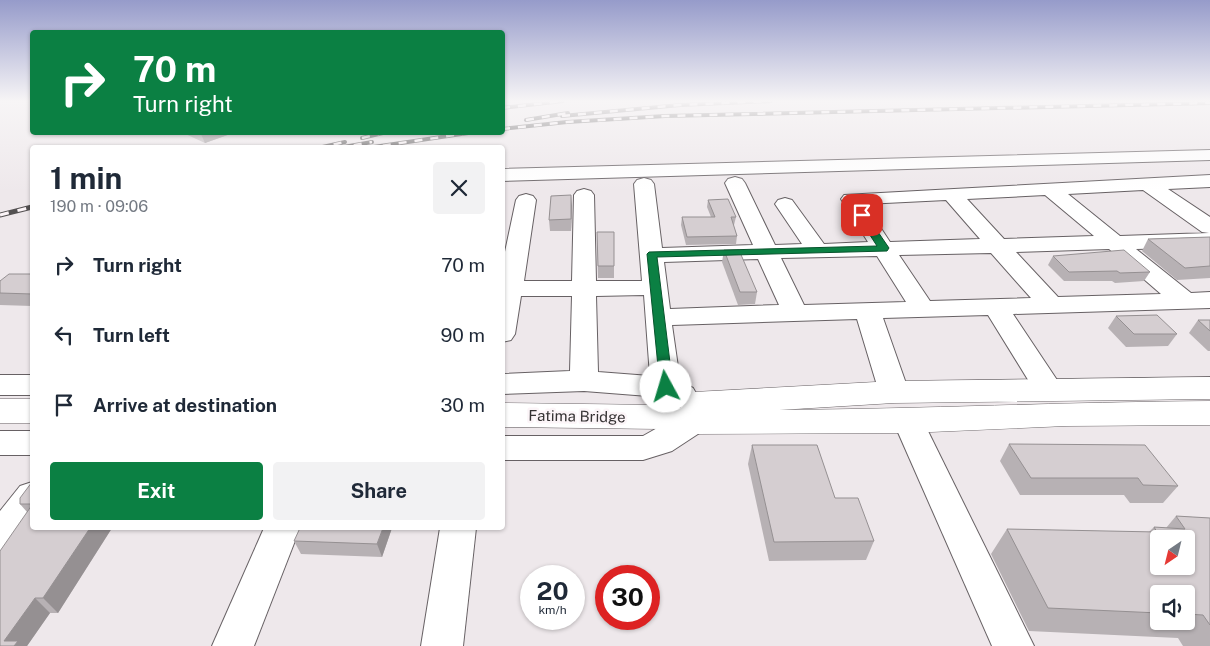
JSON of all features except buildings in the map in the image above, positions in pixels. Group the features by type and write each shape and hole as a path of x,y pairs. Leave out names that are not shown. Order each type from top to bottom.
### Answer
{"main road":[{"path":"901,407 1048,389 1210,388"},
{"name":"Fatima Bridge","path":"505,415 659,407 696,412 901,407"},
{"path":"901,407 1066,414 1210,413"},
{"path":"0,411 30,411"}],"street":[{"path":"505,175 1210,155"},
{"path":"923,309 851,199 1210,181"},
{"path":"735,183 795,313"},
{"path":"505,384 584,381 659,407 659,317 644,184"},
{"path":"1147,184 1210,227"},
{"path":"1050,189 1115,243 1198,300"},
{"path":"952,194 1051,305"},
{"path":"584,195 584,381"},
{"path":"505,307 507,289 526,200"},
{"path":"785,204 817,250"},
{"path":"652,254 1210,240"},
{"path":"507,289 656,288"},
{"path":"659,317 1198,300"},
{"path":"996,307 1048,389"},
{"path":"868,311 901,407 1013,646"},
{"path":"0,385 30,385"},
{"path":"505,448 643,448 660,442 696,412"},
{"path":"0,443 30,443"},
{"path":"0,538 30,499"},
{"path":"233,646 281,530"},
{"path":"442,646 458,530"}],"railway":[{"path":"362,138 374,135"},
{"path":"387,145 455,135"},
{"path":"332,145 345,142"},
{"path":"355,145 372,142"},
{"path":"0,215 30,208"}],"route":[{"path":"666,387 652,254 884,248 862,215"}]}
